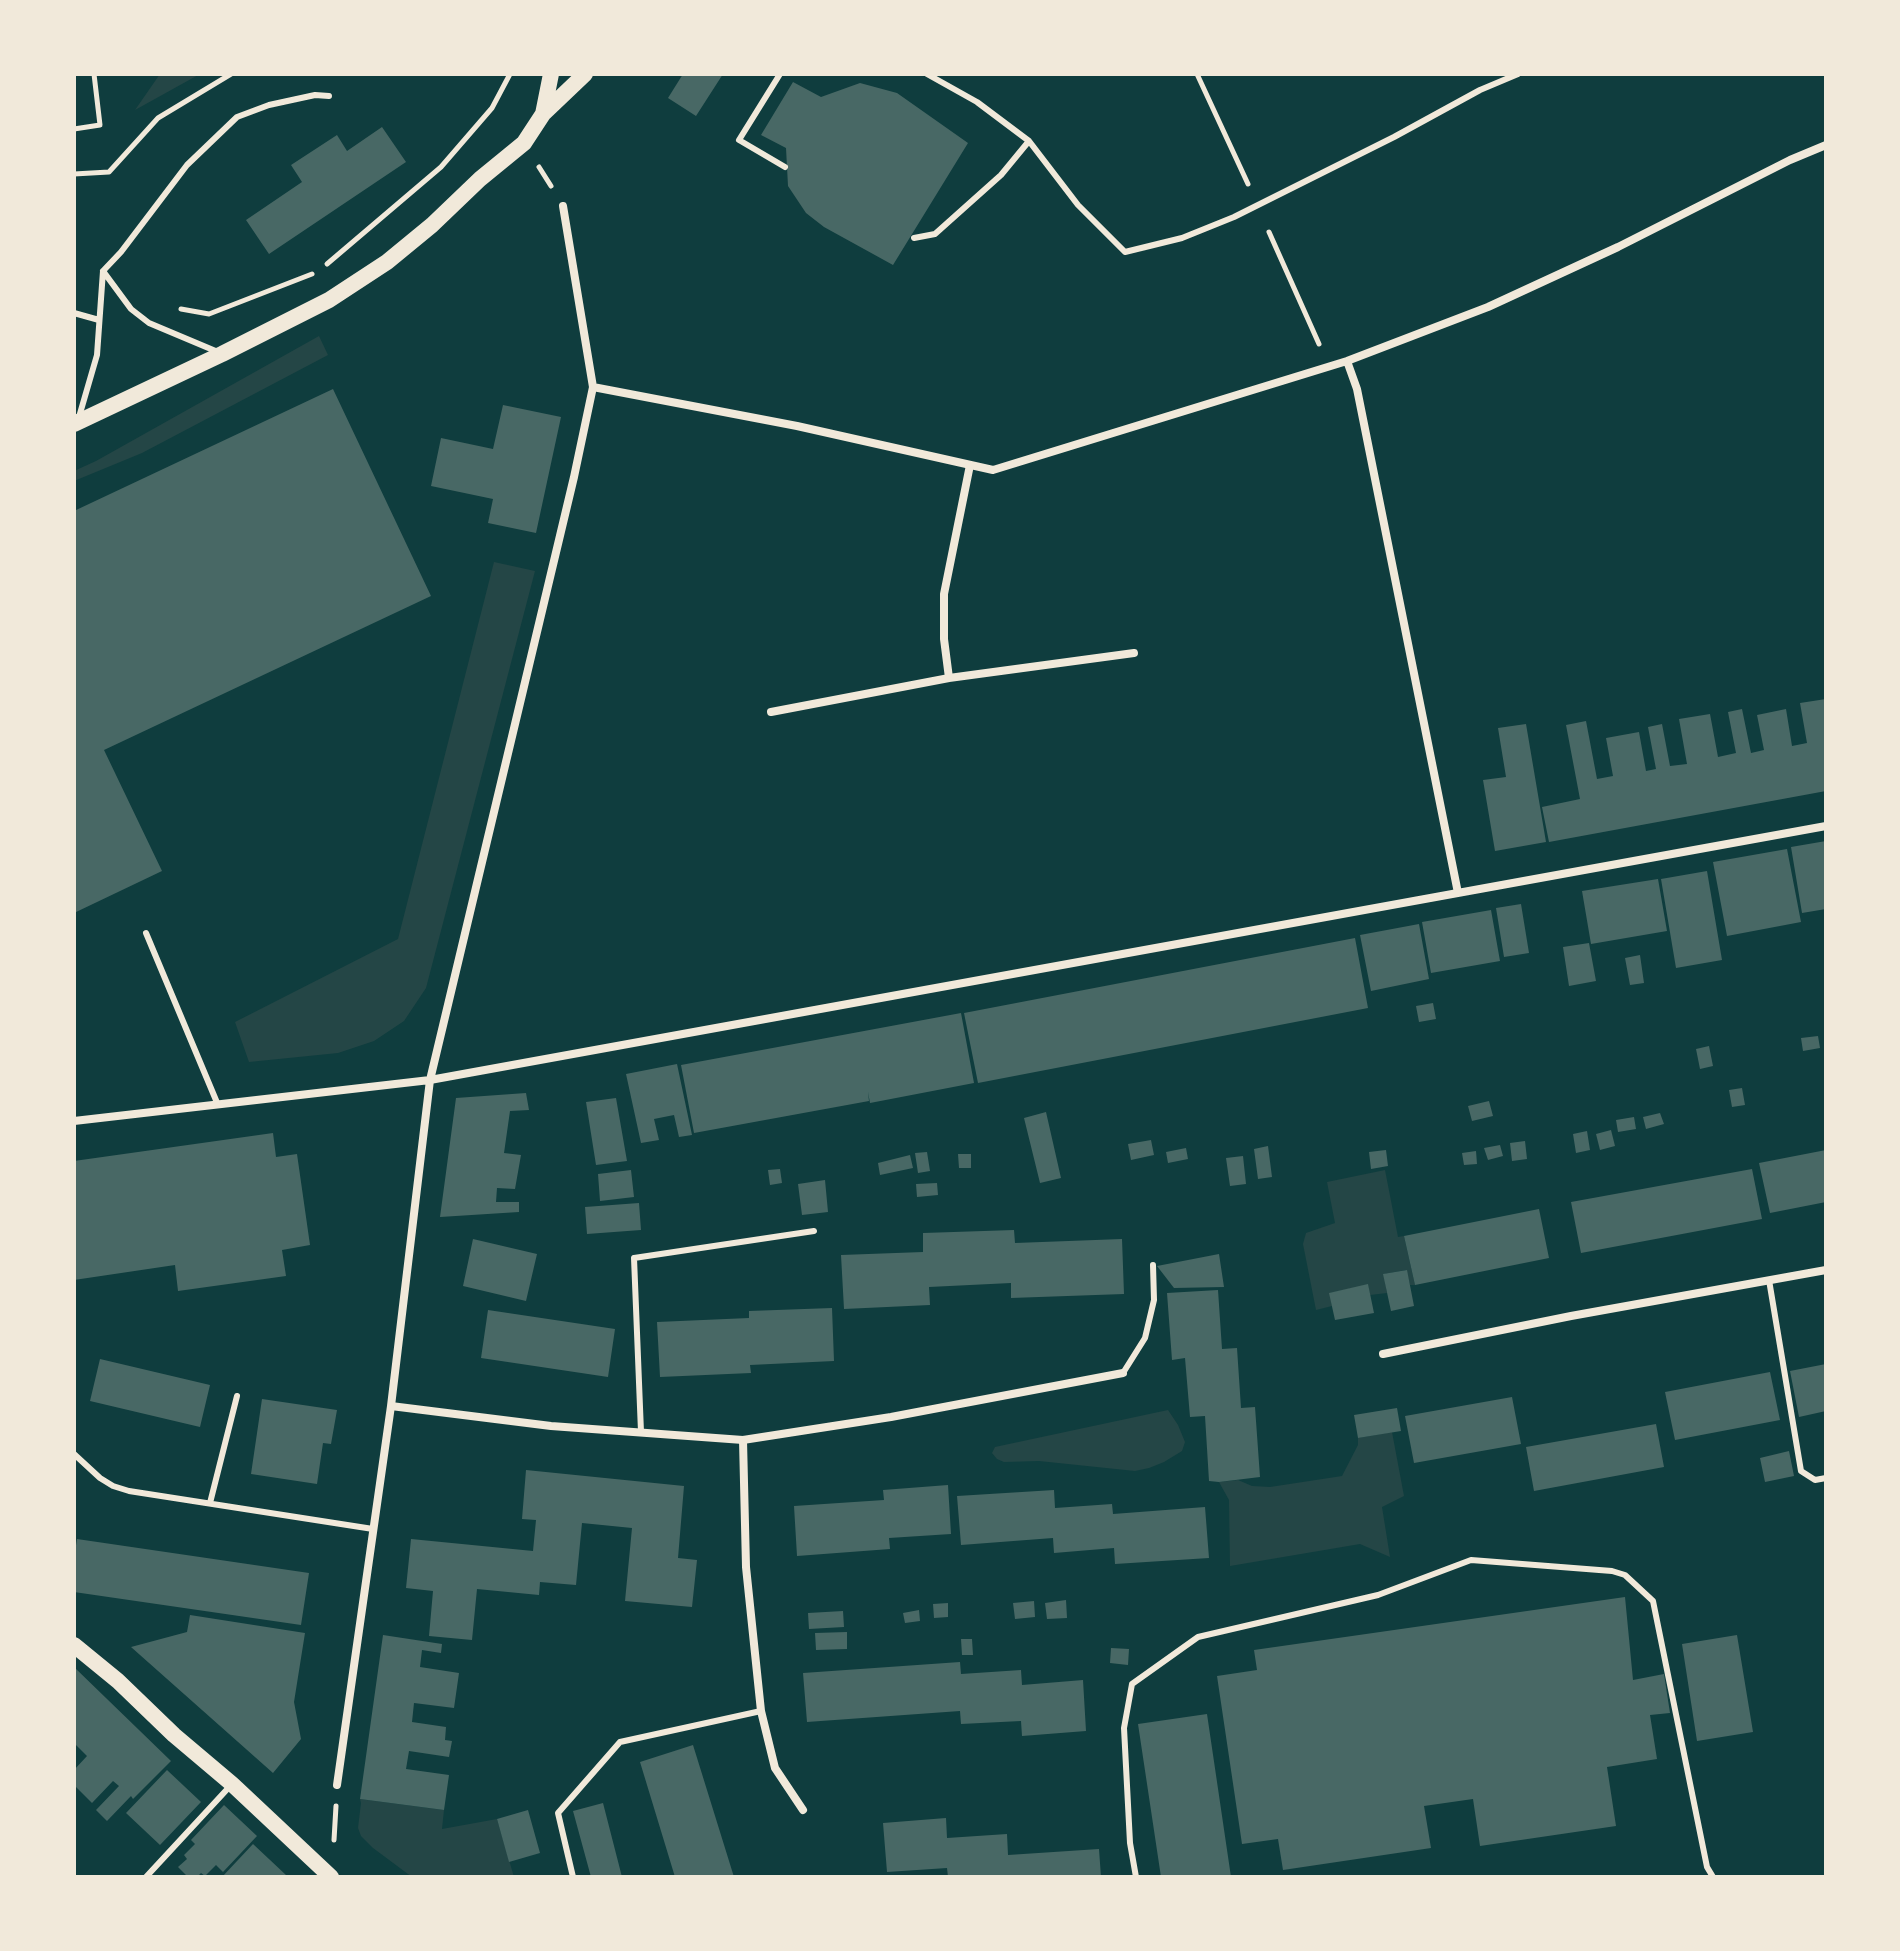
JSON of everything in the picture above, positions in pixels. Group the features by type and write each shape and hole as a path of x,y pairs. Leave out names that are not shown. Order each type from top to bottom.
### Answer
{"main road":[{"path":"543,114 551,74"},
{"path":"75,425 226,361 227,352 329,300 387,262 524,143 543,114 585,74"},
{"path":"74,1645 118,1681 331,1877"}],"street":[{"path":"593,387 797,426 993,470 1329,367 1488,307 1826,145"},
{"path":"337,1785 391,1406 430,1080 593,387 563,206"},
{"path":"1347,361 1357,389 1458,893"},
{"path":"949,678 944,639 944,594 970,465"},
{"path":"771,712 949,678 1134,653"},
{"path":"74,1121 430,1080 1826,826"},
{"path":"1383,1354 1826,1270"},
{"path":"391,1406 551,1426 743,1440 891,1417 1123,1373"},
{"path":"743,1440 746,1567 761,1711 775,1768 803,1810"}],"lane":[{"path":"780,74 739,140 785,167"},
{"path":"927,74 977,102 1029,141 1078,205 1125,252 1182,238 1234,217 1480,90 1518,74"},
{"path":"75,425 97,355 103,271 187,165 237,117 269,105 315,95 329,96"},
{"path":"914,238 935,234 1001,175 1029,141"},
{"path":"103,271 131,309 149,323 227,352"},
{"path":"74,313 99,320"},
{"path":"146,933 218,1105"},
{"path":"641,1432 634,1258 814,1231"},
{"path":"1123,1373 1145,1338 1154,1300 1153,1265"},
{"path":"1769,1280 1801,1471 1815,1480 1826,1478"},
{"path":"210,1503 237,1396"},
{"path":"74,1454 100,1478 129,1491 373,1529"},
{"path":"1136,1877 1130,1843 1124,1728 1132,1684 1198,1637 1378,1595 1471,1560 1612,1571 1625,1575 1653,1601 1707,1867 1713,1877"},
{"path":"573,1877 558,1813 620,1742 761,1711"},
{"path":"146,1877 232,1784"}],"path":[{"path":"74,129 100,125 94,74"},
{"path":"74,174 109,172 158,118 231,74"},
{"path":"149,323 162,306 209,314 318,272 441,167 492,108 510,74"},
{"path":"1197,74 1250,189"},
{"path":"524,143 563,206"},
{"path":"1269,232 1329,367"},
{"path":"331,1877 337,1785"}],"shaded area":[{"path":"160,74 200,74 135,110"},
{"path":"319,336 328,355 142,453 74,481 74,471"},
{"path":"494,562 535,571 426,988 404,1021 374,1041 338,1053 249,1062 235,1022 398,939"},
{"path":"1385,1170 1398,1237 1404,1236 1415,1285 1410,1285 1406,1270 1384,1274 1387,1293 1370,1295 1368,1285 1330,1293 1332,1306 1316,1310 1303,1244 1306,1233 1335,1223 1327,1182"},
{"path":"1168,1410 1185,1442 1182,1451 1149,1468 1135,1471 1039,1461 1004,1462 992,1453 995,1447"},
{"path":"1392,1432 1404,1496 1382,1507 1390,1557 1360,1544 1230,1566 1229,1500 1219,1482 1238,1480 1252,1486 1270,1487 1342,1476 1358,1445 1358,1438"},
{"path":"360,1799 444,1810 442,1829 497,1819 514,1877 412,1877 361,1836 358,1828"}],"building":[{"path":"683,74 723,74 696,116 668,98"},
{"path":"793,82 821,97 860,83 897,93 968,143 893,265 824,227 806,213 788,186 786,148 761,135"},
{"path":"382,127 406,162 269,254 246,220 302,182 291,165 337,135 347,151"},
{"path":"333,389 431,596 104,750 162,871 74,913 74,511"},
{"path":"503,405 561,417 536,533 488,523 493,499 431,486 441,438 493,449"},
{"path":"1826,699 1826,791 1549,842 1542,807 1580,799 1566,725 1586,721 1597,779 1613,776 1606,738 1639,732 1646,771 1656,769 1648,727 1662,724 1670,766 1687,764 1679,719 1710,714 1718,757 1736,753 1728,712 1742,709 1751,753 1764,750 1757,715 1786,709 1792,746 1807,743 1800,703"},
{"path":"1526,724 1546,842 1495,851 1483,780 1506,777 1498,728"},
{"path":"1826,841 1826,909 1802,913 1791,847"},
{"path":"1787,849 1801,922 1727,936 1713,862"},
{"path":"1707,871 1722,960 1676,968 1661,879"},
{"path":"1658,879 1667,931 1591,944 1582,891"},
{"path":"1521,904 1529,953 1504,957 1496,908"},
{"path":"1491,910 1500,961 1431,973 1422,922"},
{"path":"1419,924 1429,979 1371,991 1360,935"},
{"path":"1355,938 1368,1008 978,1083 964,1013"},
{"path":"1589,943 1596,981 1569,986 1563,947"},
{"path":"1640,955 1644,983 1630,985 1625,958"},
{"path":"1433,1003 1436,1019 1419,1022 1416,1006"},
{"path":"961,1013 974,1083 870,1103 868,1092 869,1101 694,1133 681,1065"},
{"path":"1818,1036 1820,1048 1803,1051 1801,1038"},
{"path":"1709,1046 1713,1066 1700,1069 1696,1049"},
{"path":"677,1064 692,1135 679,1137 674,1115 654,1119 659,1140 641,1143 626,1074"},
{"path":"1742,1088 1745,1105 1732,1107 1729,1090"},
{"path":"526,1093 529,1110 510,1111 504,1153 521,1155 515,1189 497,1188 496,1202 519,1202 519,1212 440,1217 456,1098"},
{"path":"616,1098 627,1161 596,1165 586,1102"},
{"path":"1489,1101 1493,1116 1472,1121 1468,1106"},
{"path":"1046,1112 1061,1178 1040,1183 1024,1118"},
{"path":"1660,1113 1664,1124 1646,1129 1643,1117"},
{"path":"1634,1117 1636,1129 1618,1132 1616,1120"},
{"path":"1611,1130 1615,1146 1600,1150 1596,1134"},
{"path":"1587,1131 1590,1150 1576,1153 1573,1134"},
{"path":"273,1133 276,1157 297,1154 310,1245 282,1250 286,1276 178,1291 175,1265 74,1280 74,1161"},
{"path":"1151,1140 1154,1155 1131,1160 1128,1144"},
{"path":"1525,1141 1527,1159 1512,1161 1510,1143"},
{"path":"1500,1145 1503,1156 1488,1160 1484,1148"},
{"path":"1268,1146 1272,1177 1258,1179 1254,1149"},
{"path":"1186,1148 1188,1159 1168,1163 1166,1152"},
{"path":"1386,1150 1388,1166 1371,1169 1369,1152"},
{"path":"1826,1150 1826,1202 1770,1213 1759,1163"},
{"path":"1476,1151 1477,1164 1464,1165 1462,1153"},
{"path":"927,1152 930,1171 918,1173 915,1153"},
{"path":"958,1154 971,1154 971,1168 959,1168"},
{"path":"910,1155 913,1168 880,1175 878,1163"},
{"path":"1243,1156 1246,1184 1230,1186 1226,1158"},
{"path":"780,1169 782,1183 770,1185 768,1170"},
{"path":"1752,1169 1762,1219 1581,1253 1571,1202"},
{"path":"631,1170 634,1197 600,1201 598,1174"},
{"path":"825,1180 828,1212 802,1215 798,1184"},
{"path":"937,1183 938,1195 917,1197 916,1184"},
{"path":"639,1203 641,1230 587,1234 585,1207"},
{"path":"1539,1209 1549,1258 1415,1285 1404,1236"},
{"path":"1014,1230 1015,1243 1122,1239 1124,1294 1011,1298 1011,1283 929,1287 930,1305 844,1309 841,1255 923,1252 923,1233"},
{"path":"473,1239 537,1254 526,1301 463,1286"},
{"path":"1219,1254 1224,1287 1174,1288 1157,1266"},
{"path":"1407,1270 1414,1306 1391,1311 1383,1274"},
{"path":"1368,1284 1374,1313 1335,1320 1329,1293"},
{"path":"1218,1290 1222,1349 1237,1348 1241,1408 1255,1407 1260,1477 1219,1482 1209,1481 1205,1416 1190,1417 1185,1358 1172,1360 1167,1293"},
{"path":"832,1308 834,1361 750,1365 751,1373 660,1377 657,1322 749,1318 749,1311"},
{"path":"488,1310 615,1329 608,1377 481,1358"},
{"path":"100,1359 210,1385 200,1427 90,1401"},
{"path":"1826,1364 1826,1411 1799,1417 1790,1371"},
{"path":"1770,1372 1780,1420 1675,1440 1665,1392"},
{"path":"1512,1397 1521,1444 1414,1463 1405,1416"},
{"path":"262,1399 337,1410 331,1444 323,1443 317,1484 251,1474"},
{"path":"1397,1408 1401,1431 1358,1438 1354,1415"},
{"path":"1656,1424 1664,1467 1534,1491 1526,1447"},
{"path":"1789,1451 1794,1476 1765,1482 1760,1458"},
{"path":"526,1470 684,1486 678,1558 697,1560 692,1607 625,1601 632,1528 582,1523 576,1585 540,1582 539,1595 477,1589 472,1640 429,1636 433,1591 406,1588 411,1539 533,1551 536,1520 522,1519"},
{"path":"948,1485 951,1534 889,1538 890,1549 797,1556 794,1506 884,1500 883,1490"},
{"path":"1054,1490 1055,1508 1112,1504 1113,1514 1205,1507 1209,1558 1115,1564 1114,1548 1054,1553 1053,1538 961,1545 957,1496"},
{"path":"77,1539 309,1573 301,1625 74,1592"},
{"path":"1625,1597 1633,1680 1664,1674 1670,1713 1650,1715 1657,1759 1607,1767 1616,1826 1480,1846 1473,1799 1424,1806 1431,1848 1283,1870 1278,1839 1242,1844 1217,1676 1257,1670 1254,1650"},
{"path":"1066,1600 1067,1618 1047,1619 1045,1603"},
{"path":"1034,1601 1035,1617 1015,1619 1013,1603"},
{"path":"948,1603 948,1617 934,1618 933,1604"},
{"path":"919,1610 920,1621 905,1623 903,1613"},
{"path":"843,1611 844,1627 809,1629 808,1613"},
{"path":"190,1615 305,1633 294,1702 301,1739 273,1773 131,1647 187,1632"},
{"path":"847,1632 847,1649 816,1650 815,1633"},
{"path":"383,1635 442,1644 441,1653 422,1650 420,1667 459,1673 454,1708 414,1703 412,1722 446,1727 445,1740 452,1741 449,1757 409,1751 406,1769 449,1775 444,1810 360,1799"},
{"path":"1737,1635 1753,1732 1697,1741 1682,1644"},
{"path":"961,1639 972,1639 973,1655 962,1655"},
{"path":"1111,1648 1129,1649 1128,1665 1110,1663"},
{"path":"960,1662 961,1674 1021,1670 1022,1685 1083,1680 1086,1731 1022,1736 1021,1721 961,1724 960,1711 807,1722 803,1673"},
{"path":"74,1667 171,1761 107,1821 96,1810 119,1786 113,1781 92,1803 74,1785 74,1770 87,1756 74,1743"},
{"path":"1207,1714 1231,1877 1161,1877 1138,1724"},
{"path":"693,1745 734,1877 675,1877 640,1762"},
{"path":"167,1770 201,1802 160,1845 126,1813"},
{"path":"603,1803 622,1877 591,1877 573,1811"},
{"path":"224,1805 257,1836 223,1872 216,1865 205,1876 201,1873 197,1877 188,1877 178,1867 187,1859 184,1855 195,1844 191,1840"},
{"path":"528,1810 540,1853 509,1862 497,1819"},
{"path":"946,1818 947,1838 1007,1834 1008,1855 1099,1849 1101,1877 948,1877 947,1868 887,1872 883,1823"},
{"path":"253,1844 286,1875 222,1877"}]}
